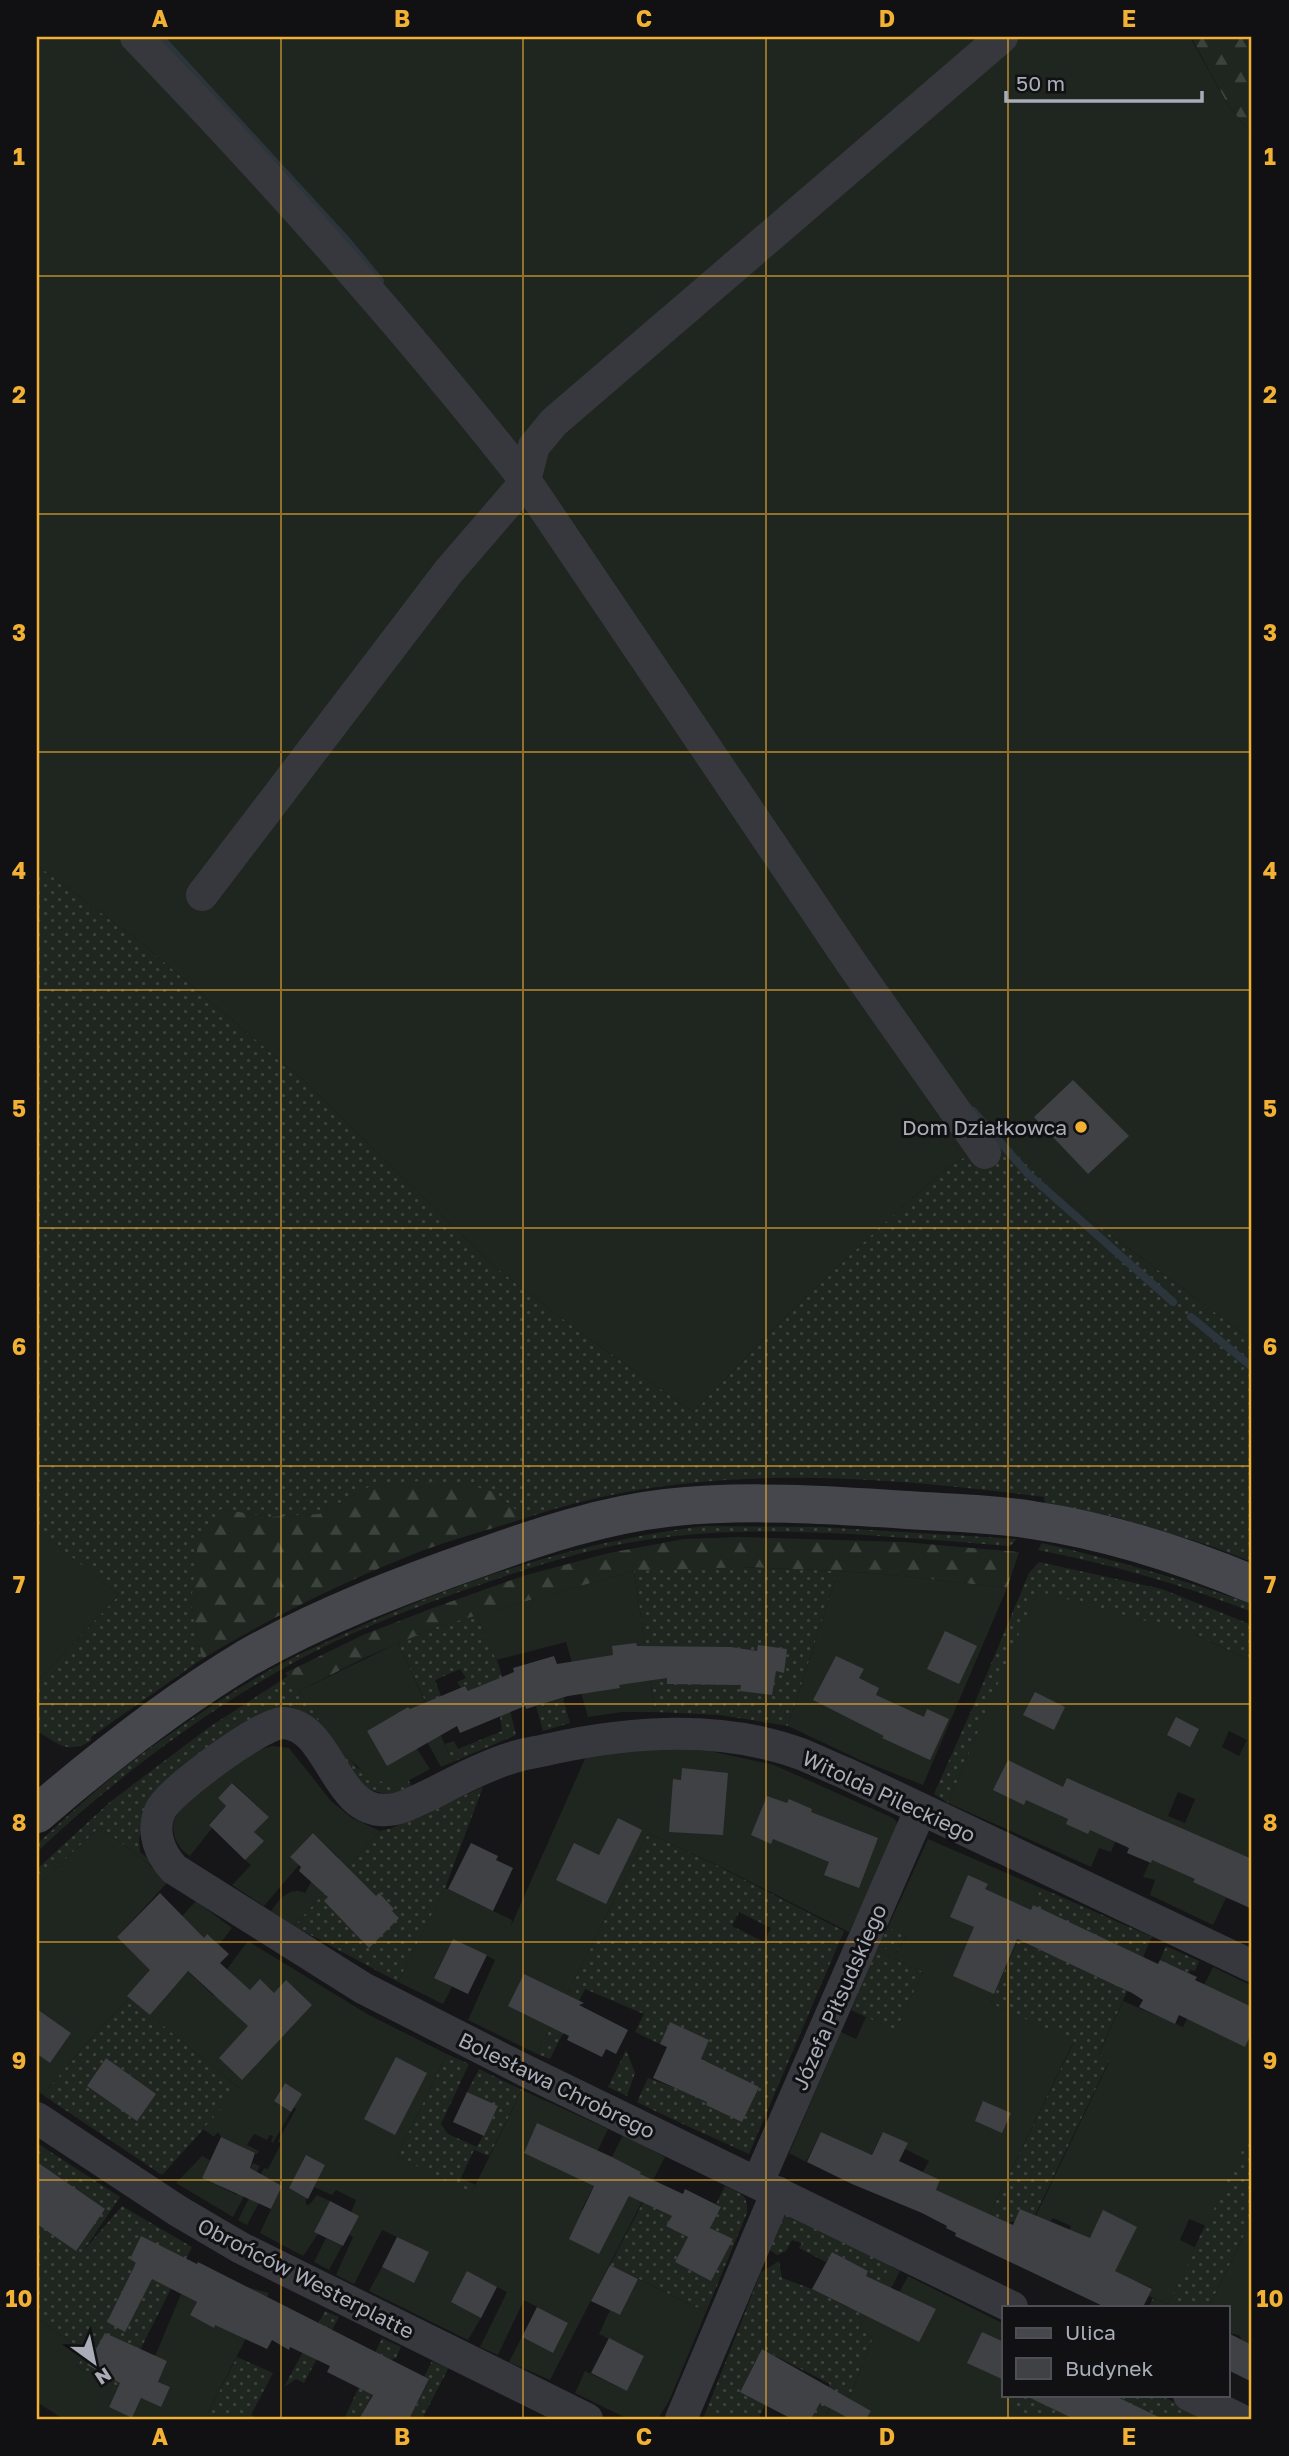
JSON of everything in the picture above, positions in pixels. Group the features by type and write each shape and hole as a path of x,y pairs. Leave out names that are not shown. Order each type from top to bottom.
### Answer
{"main road":[{"path":"37,1814 89,1769 162,1713 248,1658 334,1614 422,1578 512,1546 599,1522 664,1508 729,1504 865,1507 1034,1520 1190,1558 1252,1584"}],"street":[{"path":"136,37 309,225 477,419 525,480 852,964 985,1153"},
{"path":"202,895 449,572 525,480 534,446 554,422 1002,37"},
{"name":"Witolda Pileckiego","path":"161,1809 173,1793 256,1732 280,1723 294,1725 304,1731 318,1746 350,1795 377,1810 389,1811 513,1757 593,1740 678,1732 743,1740 800,1754 1252,1966"},
{"name":"Bolesława Chrobrego","path":"161,1809 157,1827 159,1843 166,1860 174,1869 363,1988 1010,2306"},
{"name":"Józefa Piłsudskiego","path":"681,2419 768,2187 920,1811"},
{"name":"Obrońców Westerplatte","path":"37,2118 178,2211 241,2248 587,2419"},
{"path":"1191,2396 1239,2419"}],"green space":[{"path":"37,37 1190,37 1228,105 1252,135 1252,1340 1084,1215 1003,1135 948,1167 882,1225 789,1313 693,1412 580,1332 495,1267 302,1079 139,941 37,865"},
{"path":"1191,37 1252,37 1252,135 1228,105"},
{"path":"37,865 139,941 302,1079 495,1267 580,1332 693,1412 789,1313 882,1225 948,1167 1003,1134 1084,1215 1252,1340 1252,1562 1211,1546 1116,1517 1045,1504 1044,1497 849,1479 718,1481 654,1488 589,1500 526,1518 494,1492 369,1487 319,1514 269,1517 221,1509 191,1603 202,1659 91,1737 91,1741 75,1747 62,1746 37,1731 37,1682 119,1595 37,1530"},
{"path":"411,1481 470,1485 494,1492 526,1518 436,1546 367,1574 283,1614 202,1659 191,1603 198,1542 221,1509 269,1517 319,1514 369,1487"},
{"path":"705,1526 821,1527 1017,1539 1010,1546 835,1533 702,1534 615,1545 528,1569 385,1620 289,1665 222,1706 157,1751 37,1852 37,1844 132,1762 216,1703 295,1656 433,1596 521,1565 612,1542"},
{"path":"37,1529 119,1595 37,1682"},
{"path":"739,1537 903,1542 1019,1552 1007,1588 838,1571 746,1567 634,1571 439,1626 366,1657 299,1691 285,1673 363,1635 523,1576 609,1553 684,1539"},
{"path":"1042,1543 1121,1563 1252,1604 1252,1612 1146,1576 1038,1550"},
{"path":"1039,1562 1162,1589 1252,1625 1252,1661 1194,1634 988,1709 948,1803 934,1794 1029,1573"},
{"path":"712,1566 838,1571 788,1726 720,1715 655,1712 634,1571"},
{"path":"634,1571 655,1712 622,1712 588,1717 566,1642 496,1660 477,1615"},
{"path":"838,1571 1007,1588 923,1785 860,1760 788,1726"},
{"path":"1037,1591 1194,1634 1252,1661 1252,1879 1244,1879 1234,1901 1226,1898 1213,1925 1150,1895 1155,1880 1143,1877 1168,1822 1131,1806 1111,1852 1099,1848 1091,1867 948,1803","holes":["1229,1731 1247,1740 1239,1756 1222,1747","1178,1792 1195,1799 1185,1823 1168,1816"]},
{"path":"477,1615 499,1665 516,1735 453,1762 445,1744 454,1741 458,1749 502,1731 500,1716 465,1686 461,1688 457,1682 466,1678 460,1669 435,1680 448,1714 434,1720 398,1643 439,1626"},
{"path":"398,1643 453,1762 441,1767 408,1707 367,1731 417,1749 430,1769 408,1781 395,1784 367,1774 353,1762 299,1691"},
{"path":"288,1676 357,1768 397,1784 408,1779 413,1789 390,1796 363,1787 301,1715 159,1790 139,1838 140,1852 158,1868 100,1827 37,1885 37,1869 110,1802 208,1728"},
{"path":"563,1698 570,1723 543,1731 536,1706"},
{"path":"273,1746 289,1748 331,1801 352,1818 380,1831 294,1926 271,1911 281,1898 290,1892 305,1893 311,1882 339,1858 313,1833 290,1857 299,1865 264,1906 232,1885 251,1865 245,1860 263,1841 254,1832 269,1817 233,1783 218,1798 226,1806 209,1824 212,1828 190,1856 175,1839 173,1825 182,1805 190,1797 243,1759"},
{"path":"696,1748 774,1765 897,1822 894,1840 849,1932 648,1833 537,2054 468,2020 495,1960 453,1939 434,1977 452,1987 443,2004 398,1982 445,1888 512,1920 511,1926 588,1752"},
{"path":"483,1787 445,1888 398,1982 294,1926 380,1831"},
{"path":"100,1827 148,1863 167,1883 117,1937 141,1960 196,1901 232,1928 219,1945 207,1935 180,1964 214,1996 233,1976 227,1969 248,1941 369,2015 447,2054 397,2156 471,2194 522,2090 608,2129 595,2156 606,2162 582,2209 613,2226 641,2172 612,2157 623,2135 665,2157 550,2380 509,2362 522,2337 553,2353 568,2323 524,2300 498,2355 480,2347 507,2292 467,2272 451,2302 481,2318 468,2340 369,2291 382,2267 414,2282 429,2252 382,2230 354,2284 336,2275 353,2237 349,2234 351,2212 356,2200 336,2190 332,2195 314,2187 325,2165 307,2156 289,2188 306,2197 306,2205 317,2195 330,2201 314,2232 318,2234 303,2256 260,2233 282,2186 271,2180 247,2225 238,2220 264,2168 268,2169 281,2144 278,2141 296,2109 294,2107 301,2094 284,2084 274,2101 291,2112 273,2143 273,2136 270,2135 267,2140 254,2134 247,2145 259,2151 257,2154 221,2137 218,2132 214,2137 203,2129 239,2088 150,2015 164,1999 130,1998 83,2047 43,2095 37,2091 37,2054 50,2063 71,2033 37,2009 37,1885"},
{"path":"648,1833 844,1931 749,2154 637,2102 648,2078 686,2092 709,2040 670,2022 660,2044 635,2032 644,2014 585,1989 550,2059 537,2054","holes":["739,1912 771,1928 764,1942 732,1926"]},
{"path":"928,1839 1041,1888 990,2003 1074,2041 989,2215 935,2192 940,2181 923,2172 929,2161 905,2149 907,2143 883,2132 872,2154 821,2132 806,2162 789,2153 841,2032 856,2039 866,2017 896,2030 923,1972 876,1950 878,1945 896,1954 906,1937 888,1927"},
{"path":"1041,1888 1152,1937 1099,2053 1110,2059 1035,2215 1020,2209 1015,2221 1008,2223 989,2215 1074,2042 990,2003 1018,1940 1053,1956 1033,1905"},
{"path":"888,1927 906,1936 896,1954 878,1945"},
{"path":"1166,1946 1199,1961 1195,1971 1190,1970 1189,1973 1160,1960"},
{"path":"876,1950 923,1972 896,2031 851,2010"},
{"path":"1213,1967 1252,1986 1252,2129 1206,2226 1189,2219 1180,2240 1196,2248 1168,2304 1149,2296 1152,2288 1138,2282 1136,2287 1110,2276 1136,2227 1088,2242 1069,2232 1071,2226 1053,2218 1037,2237 1030,2228 1110,2060 1099,2054 1123,2001 1183,2027"},
{"path":"130,1998 240,2089 162,2175 43,2095 83,2047","holes":["106,2058 137,2080 118,2107 87,2086"]},
{"path":"626,2050 635,2073 627,2096 608,2087"},
{"path":"447,2054 469,2064 441,2124 448,2134 477,2147 498,2107 467,2092 479,2069 522,2090 489,2156 474,2150 461,2178 476,2185 471,2195 397,2156"},
{"path":"1251,2128 1252,2219 1209,2306 1149,2306 1153,2298 1168,2304"},
{"path":"37,2143 120,2197 84,2250 122,2206 192,2247 138,2354 113,2379 121,2383 118,2387 78,2367 83,2351 37,2318"},
{"path":"202,2156 210,2160 202,2178 237,2195 253,2163 260,2166 233,2217 176,2183"},
{"path":"725,2186 745,2198 747,2213 706,2312 610,2265 643,2202 672,2216 666,2226 688,2237 675,2262 711,2281 732,2240 710,2228 721,2207 716,2204"},
{"path":"787,2213 892,2263 859,2329 873,2338 849,2399 838,2393 823,2419 811,2419 830,2384 762,2349 740,2391 765,2405 758,2419 703,2419 761,2272 779,2261 782,2278 812,2289 849,2308 868,2271 832,2252 826,2262 799,2248 802,2243 792,2240 786,2251 777,2255 767,2248"},
{"path":"1252,2219 1252,2345 1242,2340 1239,2335 1230,2333 1230,2306 1209,2306"},
{"path":"326,2238 342,2246 329,2270 314,2262"},
{"path":"890,2266 900,2271 880,2310 885,2312 896,2290 900,2291 908,2276 1002,2323 1002,2396 1017,2396 1011,2408 1022,2414 1019,2419 860,2419 863,2414 850,2419 823,2419 830,2408 841,2414 849,2399 873,2338 859,2329"},
{"path":"638,2279 706,2312 669,2401 658,2419 628,2419 575,2393 585,2371 627,2391 644,2356 599,2334 610,2310 620,2315"},
{"path":"243,2286 269,2293 205,2419 63,2419 37,2402 37,2318 83,2351 78,2367 118,2387 109,2407 132,2418 141,2398 161,2406 158,2382 167,2361 158,2357 153,2361 181,2294 197,2302 190,2315 213,2327"},
{"path":"325,2311 339,2317 304,2383 296,2379 284,2387"},
{"path":"382,2338 401,2347 396,2358 390,2360 361,2416 366,2419 344,2419"},
{"path":"237,2357 273,2373 251,2415 258,2419 205,2419"},
{"path":"432,2361 448,2368 447,2371 422,2419 409,2419 429,2380 424,2377"},
{"path":"1017,2396 1161,2396 1211,2419 1019,2419 1022,2414 1011,2408"}],"building":[{"name":"Dom Działkowca","path":"1073,1080 1129,1136 1088,1174 1034,1117"},
{"path":"945,1631 977,1646 959,1684 927,1669"},
{"path":"636,1643 637,1646 731,1647 757,1651 758,1645 787,1649 784,1673 776,1671 772,1695 740,1691 741,1685 667,1684 667,1678 619,1685 620,1688 568,1696 526,1709 525,1706 460,1733 457,1726 387,1766 367,1731 408,1707 410,1709 465,1686 468,1691 514,1672 513,1668 554,1656 557,1664 613,1655 612,1646"},
{"path":"836,1656 864,1669 859,1678 879,1688 876,1695 924,1717 927,1709 949,1719 930,1760 882,1738 884,1736 813,1700"},
{"path":"1035,1692 1065,1707 1054,1730 1023,1715"},
{"path":"1176,1717 1199,1729 1190,1747 1167,1735"},
{"path":"1008,1760 1063,1787 1067,1778 1252,1859 1252,1909 1193,1882 1195,1879 1152,1860 1151,1863 1127,1853 1129,1848 1090,1830 1088,1834 1066,1824 1068,1819 1026,1800 1024,1805 993,1790"},
{"path":"682,1768 728,1773 723,1835 669,1832 673,1779 681,1780"},
{"path":"232,1783 269,1817 254,1832 264,1841 245,1860 209,1825 226,1806 218,1798"},
{"path":"767,1796 787,1803 789,1799 812,1809 811,1812 878,1838 859,1888 824,1875 829,1862 773,1839 771,1844 751,1835"},
{"path":"618,1818 642,1830 606,1904 556,1880 574,1843 599,1855"},
{"path":"313,1833 376,1896 379,1893 399,1918 369,1948 324,1901 328,1897 299,1871 301,1867 290,1857"},
{"path":"471,1843 498,1856 496,1860 513,1868 493,1911 448,1889"},
{"path":"968,1875 988,1884 985,1889 1031,1910 1033,1905 1158,1964 1160,1960 1252,2007 1252,2032 1245,2047 1179,2015 1175,2024 1139,2007 1143,2000 1132,1993 1017,1939 994,1994 953,1976 974,1927 950,1917"},
{"path":"160,1893 204,1938 207,1934 229,1954 220,1963 250,1990 260,1979 274,1993 286,1980 312,2005 242,2080 219,2058 248,2026 188,1971 150,2015 127,1996 150,1970 117,1937"},
{"path":"453,1939 487,1955 468,1994 434,1978"},
{"path":"524,1974 584,2003 579,2005 628,2030 616,2054 606,2049 602,2057 567,2040 569,2036 508,2006"},
{"path":"37,2009 71,2033 50,2063 37,2054"},
{"path":"670,2022 709,2040 701,2059 759,2087 742,2122 706,2105 707,2102 653,2078 667,2047 660,2044"},
{"path":"396,2057 427,2073 395,2135 364,2119"},
{"path":"106,2058 156,2094 137,2121 87,2086"},
{"path":"285,2083 302,2094 291,2112 274,2101"},
{"path":"467,2092 498,2106 484,2136 453,2122"},
{"path":"983,2101 1011,2113 1002,2133 975,2121"},
{"path":"537,2123 612,2157 641,2172 640,2174 683,2194 685,2189 721,2207 710,2228 733,2239 711,2281 675,2262 688,2237 666,2226 672,2216 629,2196 599,2254 569,2239 594,2186 524,2153"},
{"path":"821,2132 872,2155 883,2132 908,2143 899,2161 940,2180 936,2190 1013,2225 1020,2209 1090,2238 1103,2210 1137,2227 1115,2271 1152,2289 1144,2306 1103,2306 955,2236 956,2233 946,2228 947,2226 922,2213 807,2162"},
{"path":"221,2137 255,2153 250,2168 282,2186 271,2209 202,2178"},
{"path":"306,2155 325,2165 308,2199 289,2188"},
{"path":"37,2162 105,2209 76,2251 37,2224"},
{"path":"330,2201 359,2216 343,2246 314,2232"},
{"path":"141,2236 429,2379 409,2419 359,2419 373,2395 327,2372 330,2366 290,2347 289,2350 272,2340 267,2349 215,2325 214,2328 190,2315 197,2302 152,2279 125,2332 107,2322 136,2263 130,2259"},
{"path":"397,2237 429,2252 414,2283 382,2267"},
{"path":"832,2252 868,2271 866,2276 936,2309 919,2342 812,2289"},
{"path":"610,2265 638,2279 620,2315 591,2301"},
{"path":"467,2271 497,2287 481,2318 451,2302"},
{"path":"537,2307 568,2323 553,2353 522,2337"},
{"path":"982,2332 1002,2341 1002,2379 967,2363"},
{"path":"105,2333 167,2361 158,2382 170,2387 161,2407 141,2398 132,2418 109,2407 120,2383 87,2365"},
{"path":"1230,2334 1252,2345 1252,2382 1230,2371"},
{"path":"609,2338 644,2356 627,2391 591,2373"},
{"path":"762,2349 871,2411 866,2419 850,2419 820,2403 811,2419 792,2419 740,2392"},
{"path":"1026,2396 1115,2396 1163,2419 1074,2419"}],"waterway":[{"path":"160,37 348,242 380,281"},
{"path":"973,1111 1028,1174 1173,1302"},
{"path":"1191,1317 1252,1367"}],"place":[{"name":"Dom Działkowca","path":"1081,1127"}]}
